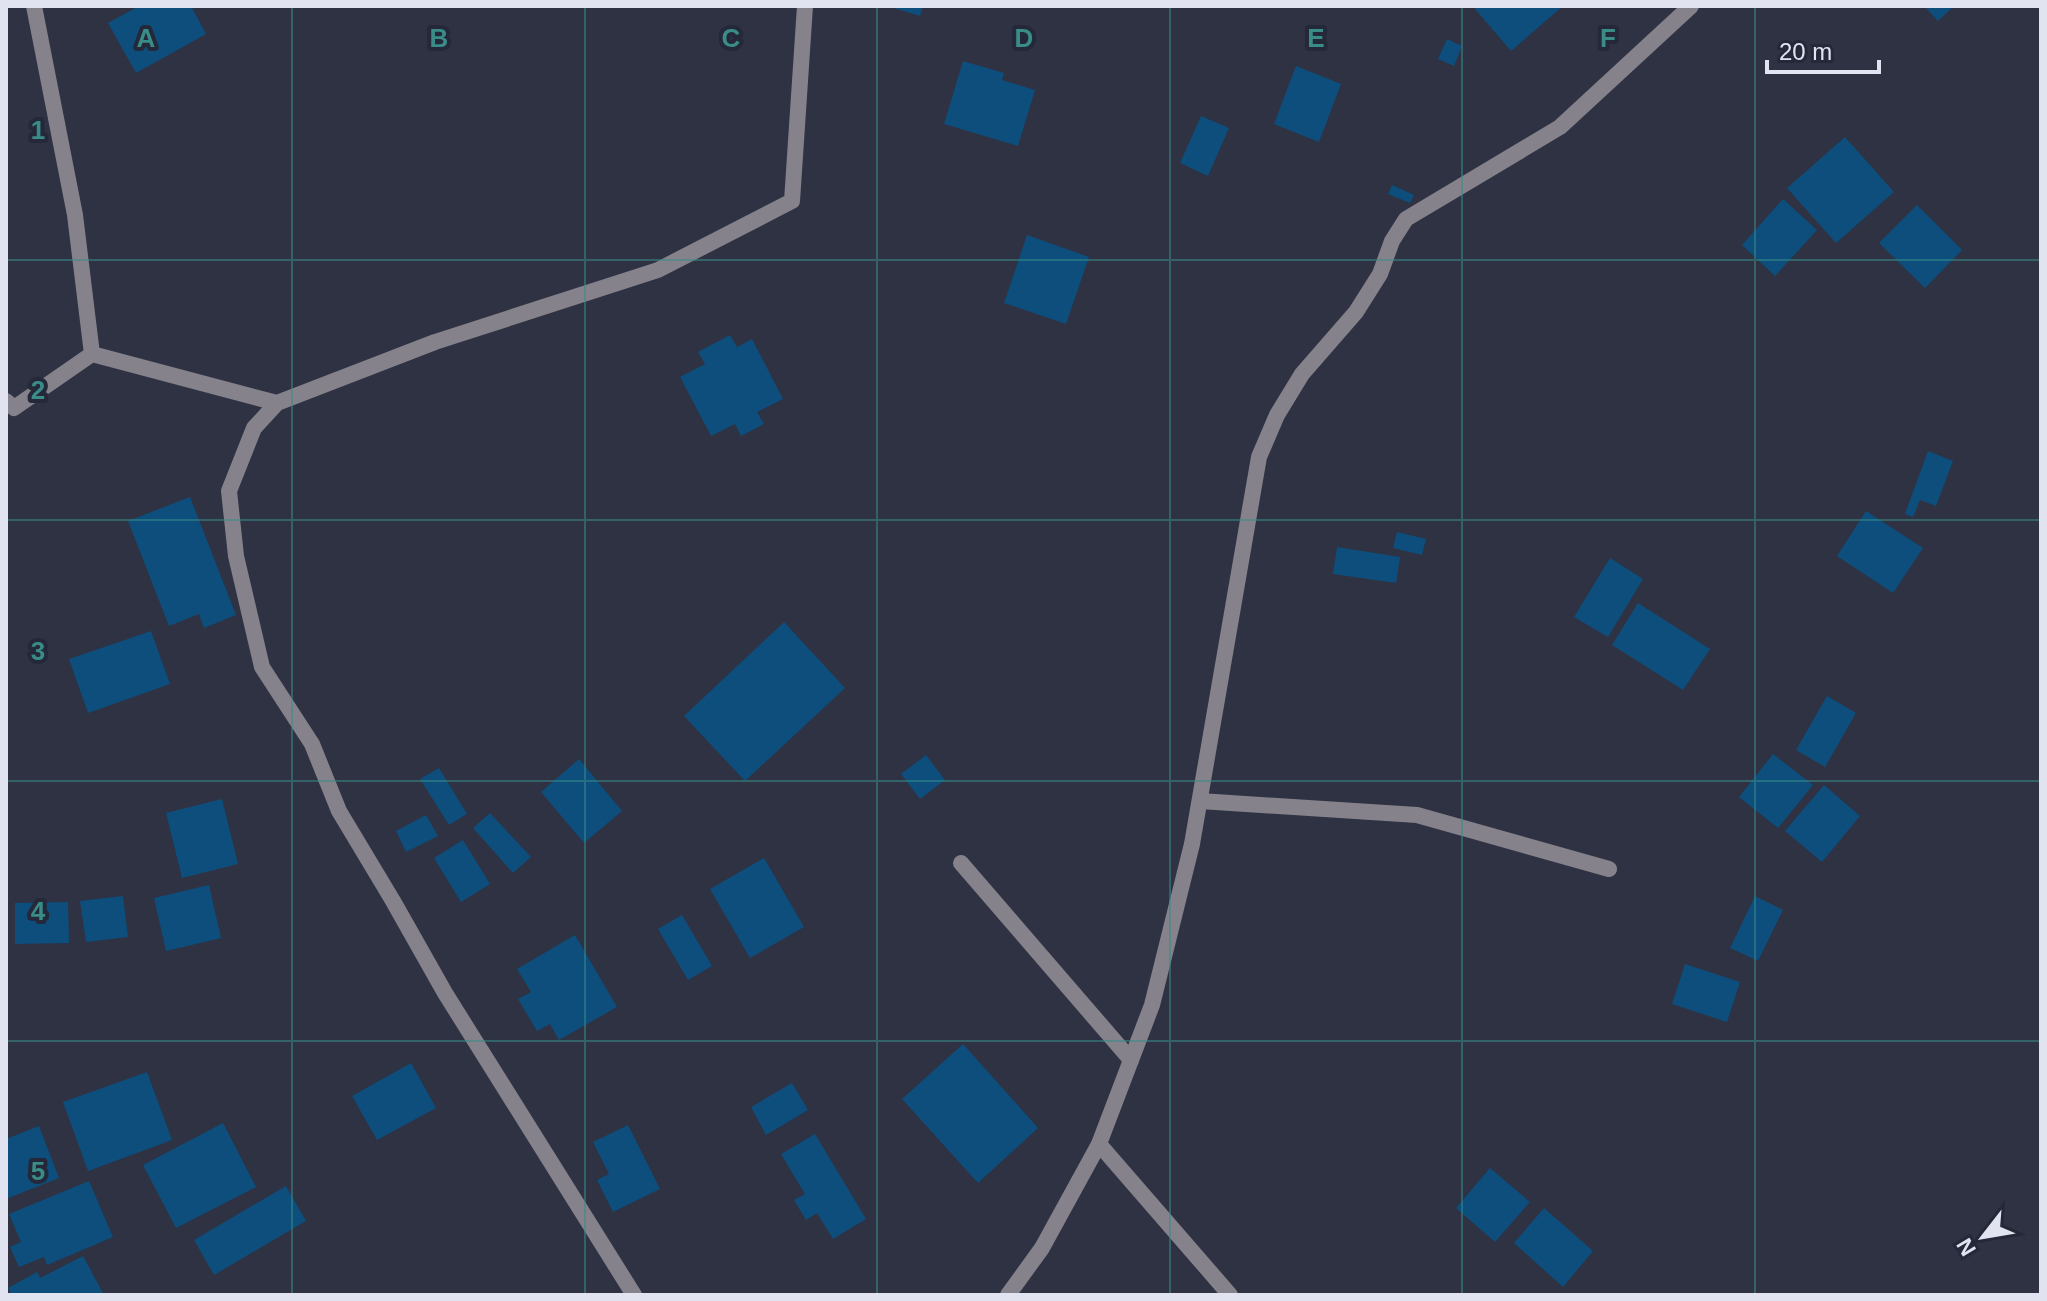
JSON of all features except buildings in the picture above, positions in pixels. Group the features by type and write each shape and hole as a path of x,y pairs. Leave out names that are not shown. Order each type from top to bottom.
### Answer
{"street":[{"path":"34,6 75,215 92,354"},
{"path":"634,1295 445,993 339,811 312,744 262,667 236,556 229,491 254,428 277,403 435,342 658,270 792,201 805,6"},
{"path":"1008,1295 1042,1248 1099,1144 1152,1005 1192,844 1259,457 1277,415 1302,374 1356,312 1380,274 1392,241 1406,219 1560,127 1691,6"},
{"path":"6,401 14,408 92,354 277,403"},
{"path":"1200,801 1417,815 1609,869"},
{"path":"961,863 1131,1060"},
{"path":"1099,1144 1230,1295"}]}
